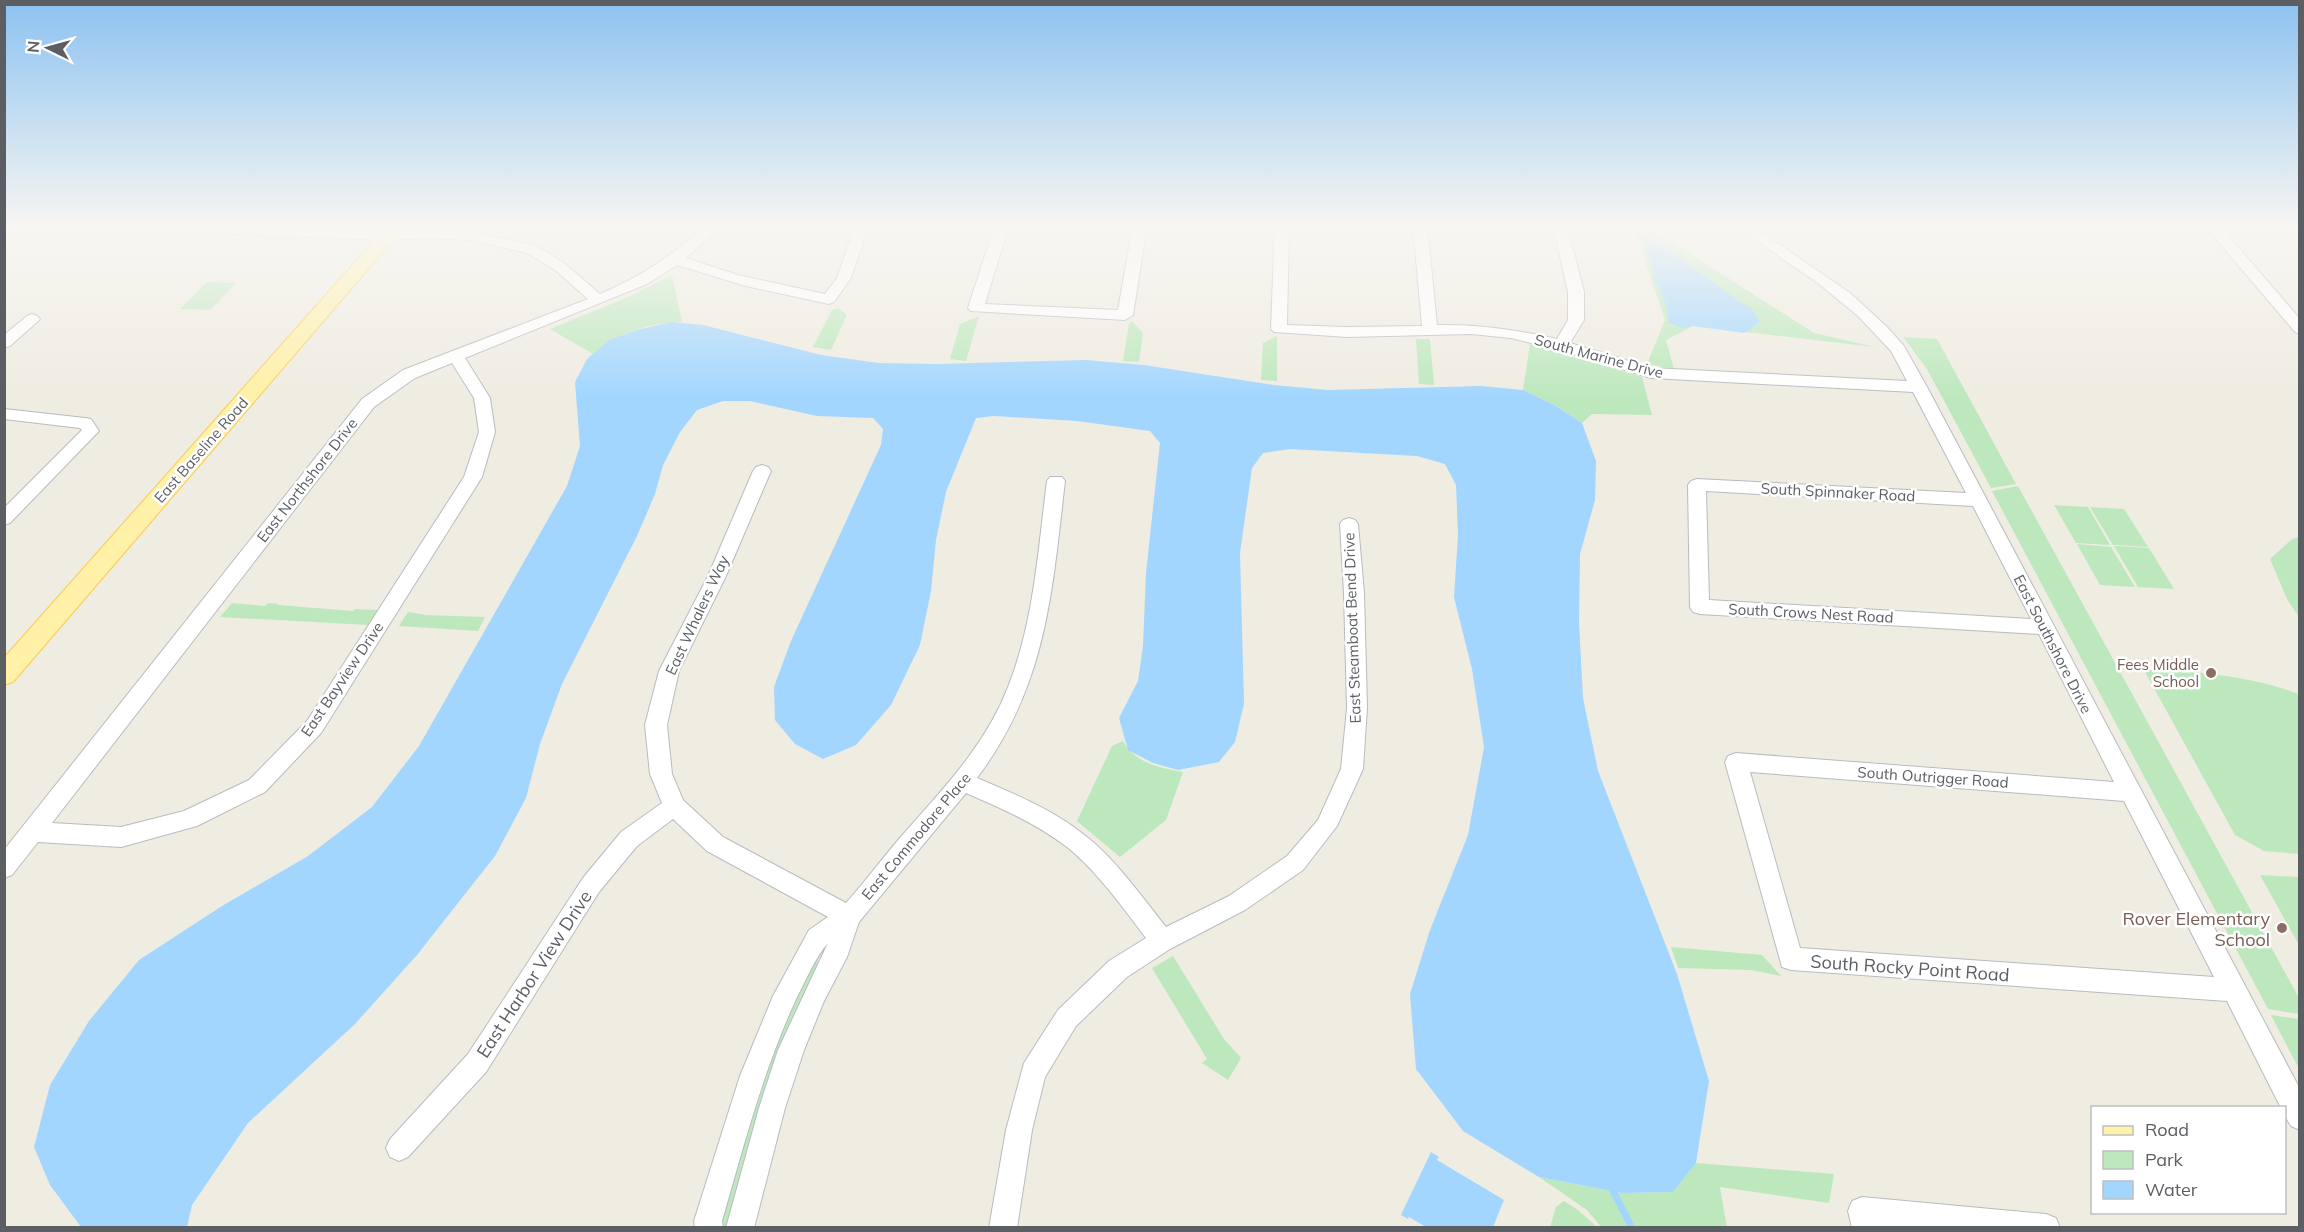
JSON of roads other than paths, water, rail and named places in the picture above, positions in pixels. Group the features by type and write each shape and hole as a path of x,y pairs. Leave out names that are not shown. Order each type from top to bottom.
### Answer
{"main road":[{"name":"East Baseline Road","path":"4,675 348,282"}],"street":[{"path":"578,282 598,300"},
{"name":"East Northshore Drive","path":"4,868 368,403 409,374 639,282"},
{"path":"742,282 829,299 841,282"},
{"path":"984,282 976,308 1125,315 1130,282"},
{"name":"South Marine Drive","path":"1280,282 1279,329 1347,332 1471,328 1510,333 1561,345 1651,373 1919,387"},
{"path":"1426,282 1430,329"},
{"path":"1561,345 1576,320 1574,282"},
{"name":"East Southshore Drive","path":"1826,282 1870,318 1898,349 1979,500 2300,1118"},
{"path":"2260,282 2300,329"},
{"path":"4,343 32,319"},
{"name":"East Bayview Drive","path":"33,832 121,837 189,819 257,786 314,727 473,477 487,432 482,398 456,356"},
{"path":"4,414 85,423 90,431 4,519"},
{"name":"East Whalers Way","path":"762,471 717,576 669,671 656,725 661,774 675,806 715,844 849,916"},
{"name":"East Commodore Place","path":"709,1227 708,1221 747,1092 766,1041 819,936 849,916 964,782 1006,715 1029,654 1042,590 1056,481"},
{"name":"South Spinnaker Road","path":"1697,485 1979,500"},
{"name":"South Crows Nest Road","path":"1697,485 1700,607 2044,627"},
{"name":"East Steamboat Bend Drive","path":"1003,1227 1019,1130 1033,1072 1067,1018 1118,969 1161,941 1237,903 1295,863 1326,826 1352,769 1357,708 1354,593 1349,525"},
{"name":"South Outrigger Road","path":"1736,762 2130,792"},
{"name":"South Rocky Point Road","path":"1736,762 1791,959 2234,990"},
{"path":"964,782 1022,807 1076,841 1123,890 1161,941"},
{"name":"East Harbor View Drive","path":"399,1148 477,1063 591,885 629,839 675,806"},
{"name":"East Commodore Place","path":"740,1227 772,1108 791,1050 815,994 835,957 849,916"},
{"path":"1864,1219 2046,1227"}],"water":[{"path":"1656,282 1713,282 1752,309 1760,322 1744,333 1693,326 1682,328 1669,323 1665,302"},
{"path":"672,322 703,325 821,355 879,363 936,364 1086,360 1144,365 1273,385 1328,390 1481,386 1523,390 1556,406 1582,423 1596,461 1595,500 1580,554 1579,623 1583,698 1598,771 1677,974 1709,1081 1696,1163 1673,1192 1622,1193 1539,1177 1463,1131 1416,1069 1410,994 1430,930 1468,835 1484,747 1472,669 1454,597 1458,535 1456,485 1445,464 1417,456 1290,449 1263,453 1252,468 1240,553 1244,704 1235,742 1219,762 1178,770 1153,763 1128,750 1119,718 1138,681 1143,646 1146,573 1160,443 1150,431 1077,421 994,416 976,418 946,492 936,540 931,591 920,645 891,705 856,745 823,759 795,744 775,720 774,687 791,641 881,445 883,429 873,418 817,416 750,401 723,401 697,410 680,432 663,465 655,494 637,536 562,684 540,744 526,798 495,856 417,955 355,1024 248,1123 192,1205 187,1227 81,1227 50,1185 34,1147 50,1085 89,1021 139,960 222,906 308,856 372,807 419,746 567,486 580,446 575,382 587,359 609,340 636,330"},
{"path":"1431,1152 1439,1157 1437,1160 1504,1200 1493,1227 1426,1227 1401,1215"}],"waterway":[{"path":"1613,1191 1632,1228"}],"place":[{"name":"Fees Middle School","path":"2211,673"},
{"name":"Rover Elementary School","path":"2282,928"}]}
